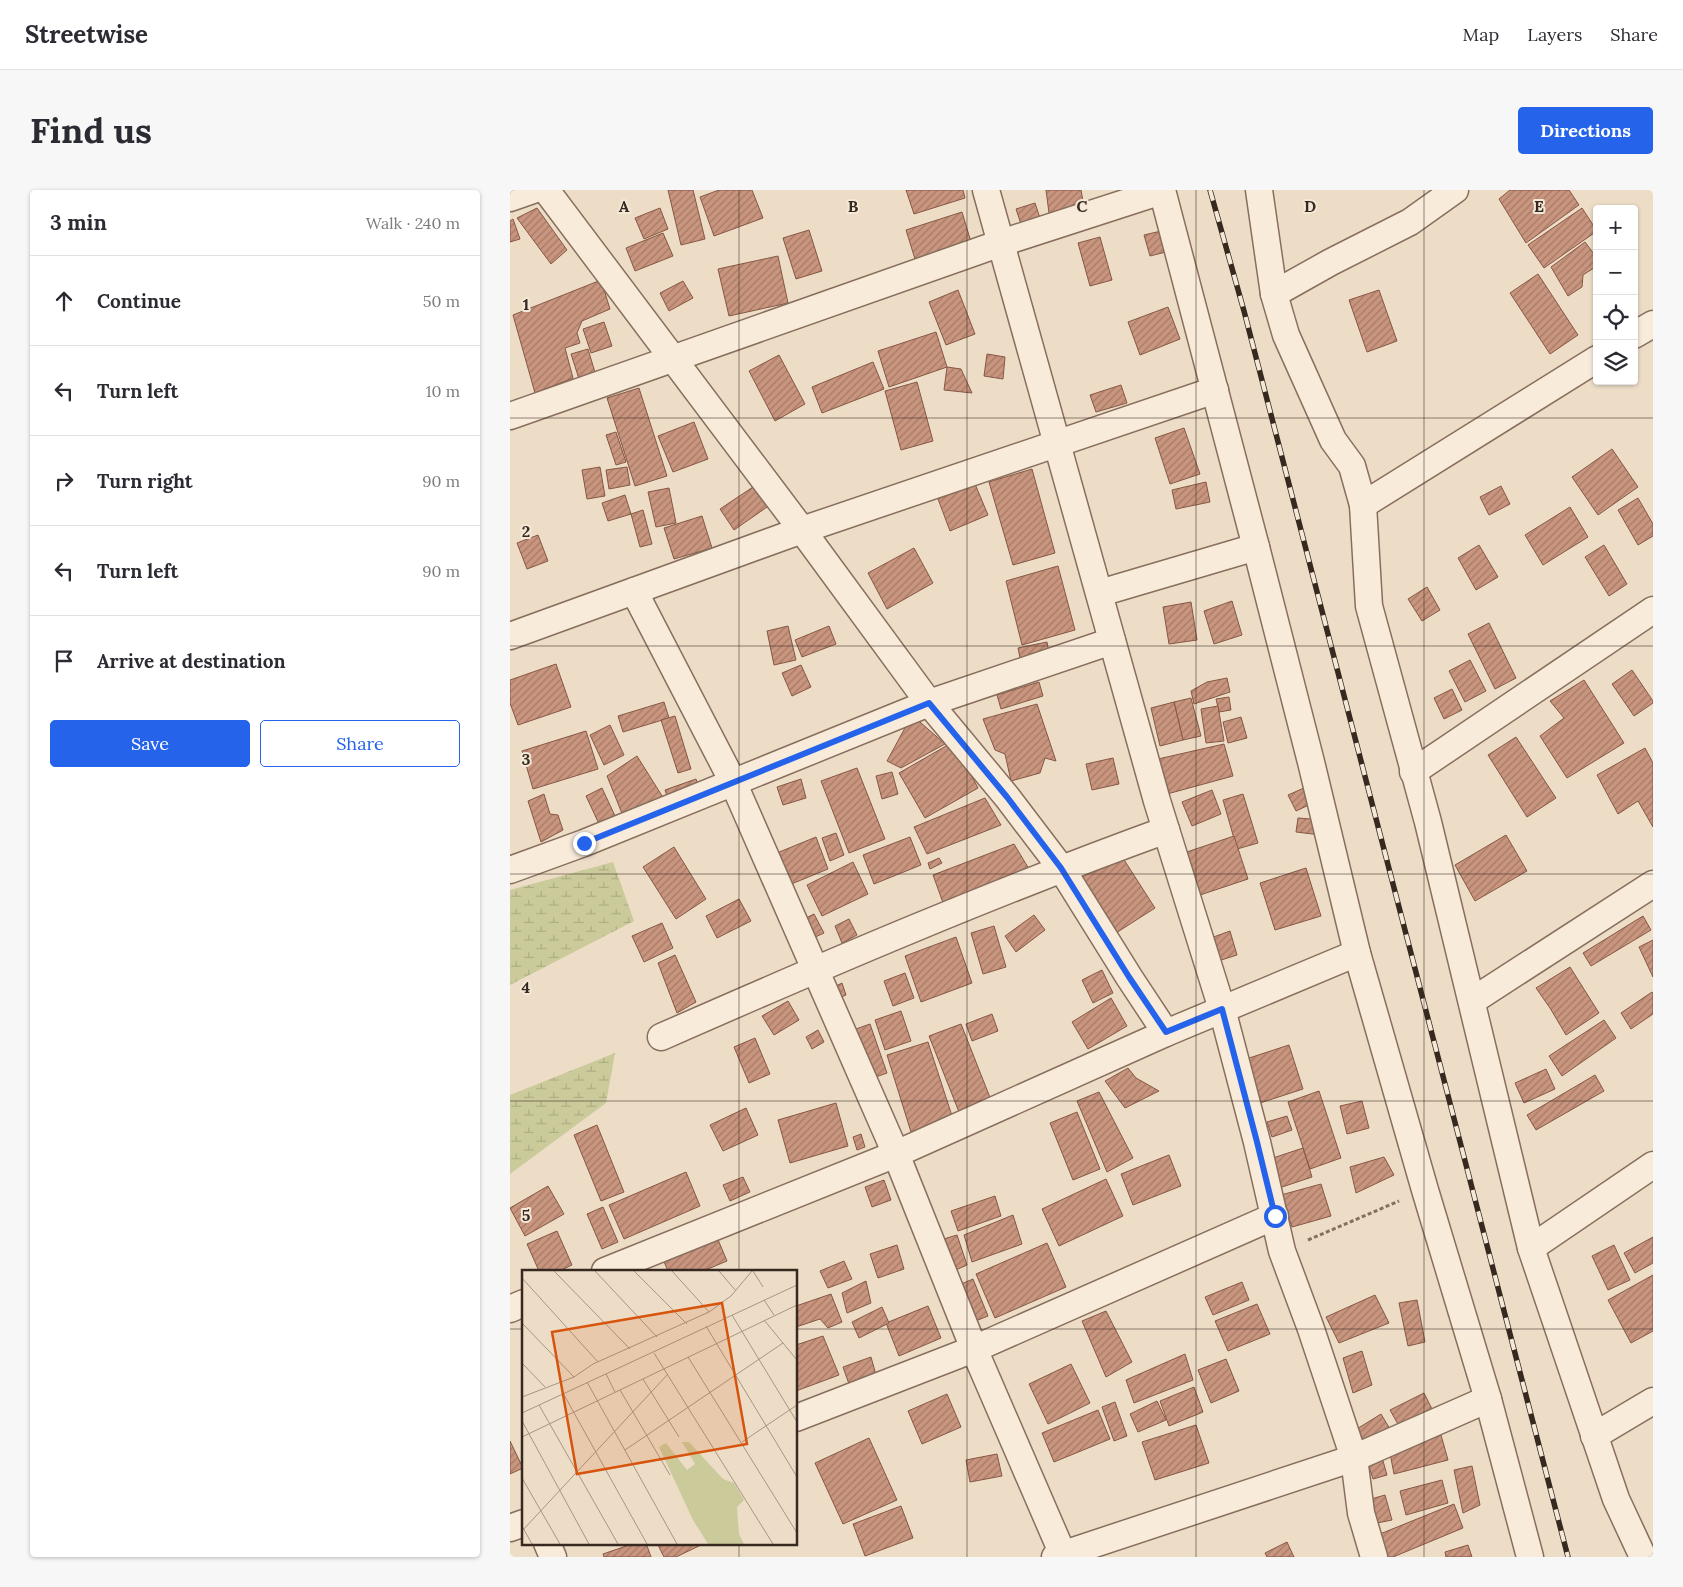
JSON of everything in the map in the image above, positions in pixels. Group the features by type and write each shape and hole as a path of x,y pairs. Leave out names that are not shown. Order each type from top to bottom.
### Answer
{"street":[{"path":"510,198 533,190"},
{"path":"546,190 802,530 929,703 1007,797 1061,868 1129,977 1166,1032"},
{"path":"986,190 1166,830 1222,1009 1257,1142 1282,1251 1311,1329 1354,1458 1362,1513 1374,1557"},
{"path":"510,416 1162,190 1311,762 1357,953 1425,1190 1488,1399 1530,1557"},
{"path":"1259,190 1274,294 1286,335 1333,440 1352,466 1363,505 1368,606 1428,822 1531,1248 1616,1500 1643,1557"},
{"path":"1274,294 1331,262 1410,222 1454,190"},
{"path":"1638,333 1653,324"},
{"path":"1363,505 1593,361"},
{"path":"510,636 802,530 1215,390"},
{"path":"1100,593 1256,547"},
{"path":"634,592 733,782 896,1154 974,1350 1061,1556 1354,1458 1488,1399"},
{"path":"1413,772 1653,610"},
{"path":"510,870 584,843 929,703 1112,641"},
{"path":"661,1037 814,970 1061,868 1166,830"},
{"path":"1472,1000 1653,884"},
{"path":"607,1270 896,1154 1166,1032 1357,953"},
{"path":"1531,1248 1653,1165"},
{"path":"798,1417 974,1350 1275,1216"},
{"path":"510,1309 522,1304"},
{"path":"1594,1436 1653,1401"},
{"path":"510,1528 522,1524"},
{"path":"547,1544 553,1557"}],"path":[{"path":"1282,1251 1425,1190"}],"green space":[{"path":"613,862 634,921 510,985 510,890"},
{"path":"615,1053 606,1103 510,1174 510,1095"}],"building":[{"path":"668,190 693,190 705,239 681,245"},
{"path":"719,190 752,190 763,218 714,236 700,197"},
{"path":"906,190 963,190 965,198 914,214"},
{"path":"1046,190 1081,190 1084,207 1049,213"},
{"path":"1510,190 1569,190 1579,205 1526,243 1499,199"},
{"path":"1035,203 1040,218 1021,224 1016,209"},
{"path":"537,208 567,250 551,264 517,218"},
{"path":"660,208 668,229 644,239 635,218"},
{"path":"1582,208 1593,225 1593,234 1544,268 1528,245"},
{"path":"962,212 971,242 915,259 906,230"},
{"path":"513,219 520,239 510,242 510,221"},
{"path":"809,230 822,271 796,279 783,238"},
{"path":"1161,231 1166,252 1150,256 1144,235"},
{"path":"663,233 673,256 635,271 626,248"},
{"path":"1100,237 1112,280 1090,286 1078,243"},
{"path":"1585,242 1593,253 1593,269 1583,275 1582,287 1568,296 1551,267"},
{"path":"778,256 788,303 729,316 718,269"},
{"path":"1538,274 1578,335 1550,354 1510,293"},
{"path":"601,280 610,309 582,321 577,333 580,343 565,348 573,378 535,393 513,315"},
{"path":"683,281 693,298 669,311 660,293"},
{"path":"958,290 975,334 946,345 929,302"},
{"path":"1379,290 1397,341 1367,352 1349,300"},
{"path":"1168,307 1180,339 1140,355 1128,322"},
{"path":"604,322 612,346 591,353 583,329"},
{"path":"936,332 947,367 889,387 878,351"},
{"path":"588,349 597,379 581,385 571,354"},
{"path":"987,354 1005,357 1003,379 984,376"},
{"path":"779,355 805,404 775,421 749,371"},
{"path":"873,362 884,389 822,413 812,387"},
{"path":"947,367 961,369 972,393 944,390"},
{"path":"917,382 933,441 901,450 885,391"},
{"path":"1121,385 1127,403 1096,412 1090,395"},
{"path":"639,388 667,476 635,486 607,398"},
{"path":"694,422 708,459 673,472 658,436"},
{"path":"1184,428 1200,474 1170,484 1155,438"},
{"path":"616,432 626,462 616,465 606,435"},
{"path":"1612,449 1638,487 1598,515 1572,477"},
{"path":"600,467 605,496 587,499 582,470"},
{"path":"627,467 630,485 609,489 606,470"},
{"path":"1032,469 1055,553 1013,565 989,482"},
{"path":"1206,482 1210,502 1176,509 1172,490"},
{"path":"975,484 988,515 950,531 938,499"},
{"path":"756,485 770,505 734,530 720,509"},
{"path":"1501,486 1510,504 1489,515 1480,497"},
{"path":"669,488 676,523 656,527 648,492"},
{"path":"625,495 631,514 608,521 602,503"},
{"path":"1638,498 1653,524 1653,536 1638,545 1618,510"},
{"path":"1570,507 1588,537 1543,565 1525,535"},
{"path":"643,510 652,544 640,547 631,514"},
{"path":"702,516 712,548 674,559 664,528"},
{"path":"538,535 548,561 527,569 517,543"},
{"path":"1479,545 1498,577 1476,590 1458,558"},
{"path":"1604,545 1627,584 1609,596 1585,557"},
{"path":"914,548 933,583 887,609 868,573"},
{"path":"1058,566 1075,630 1022,645 1006,581"},
{"path":"1427,587 1440,610 1422,621 1408,599"},
{"path":"1232,601 1242,635 1214,644 1204,611"},
{"path":"1191,602 1197,640 1169,644 1163,607"},
{"path":"1489,623 1516,678 1495,689 1468,634"},
{"path":"788,626 796,660 774,665 767,631"},
{"path":"829,626 836,644 802,657 795,640"},
{"path":"1047,642 1053,672 1024,678 1018,648"},
{"path":"1470,660 1486,691 1465,702 1449,671"},
{"path":"556,664 571,707 518,725 510,703 510,680"},
{"path":"801,665 811,687 792,696 782,673"},
{"path":"1632,670 1653,701 1653,703 1634,716 1612,684"},
{"path":"1227,678 1230,692 1194,704 1191,691 1207,682"},
{"path":"1584,680 1624,743 1567,778 1540,736 1564,718 1550,701"},
{"path":"1039,682 1043,696 1001,709 997,695"},
{"path":"1452,689 1462,710 1444,719 1434,698"},
{"path":"1229,697 1231,710 1219,712 1216,699"},
{"path":"1191,698 1201,736 1183,740 1174,702"},
{"path":"664,702 669,718 623,732 618,716"},
{"path":"1174,702 1183,740 1160,746 1151,708"},
{"path":"1037,704 1056,761 1045,758 1040,773 1011,781 1005,754 995,750 983,719"},
{"path":"1218,706 1224,741 1206,743 1201,709"},
{"path":"912,715 945,744 901,768 887,761"},
{"path":"675,716 691,769 678,773 661,720"},
{"path":"1241,717 1247,738 1228,743 1223,722"},
{"path":"610,725 624,755 604,765 590,735"},
{"path":"586,731 598,769 533,789 522,751"},
{"path":"1516,737 1556,798 1527,817 1488,755"},
{"path":"953,742 978,788 925,818 899,773"},
{"path":"1224,744 1233,776 1167,794 1158,759"},
{"path":"1645,748 1653,763 1653,827 1638,801 1618,814 1597,775"},
{"path":"637,756 664,799 625,821 607,776"},
{"path":"1113,758 1119,784 1092,790 1086,764"},
{"path":"857,768 885,839 849,853 821,781"},
{"path":"892,772 898,794 882,799 876,776"},
{"path":"696,779 701,793 670,804 665,790"},
{"path":"801,779 806,798 783,805 777,787"},
{"path":"602,788 616,818 600,826 586,796"},
{"path":"1304,788 1311,804 1296,811 1288,795"},
{"path":"1212,790 1221,814 1192,826 1182,802"},
{"path":"544,794 550,814 558,815 563,830 541,842 528,801"},
{"path":"1243,794 1258,843 1237,849 1223,800"},
{"path":"985,798 1001,825 927,854 914,827"},
{"path":"1298,818 1323,820 1321,835 1296,832"},
{"path":"836,833 844,855 830,861 822,838"},
{"path":"1506,835 1527,871 1475,901 1455,865"},
{"path":"1234,836 1248,879 1194,897 1181,854"},
{"path":"816,837 828,869 784,887 772,855"},
{"path":"910,837 921,865 874,884 863,855"},
{"path":"1014,844 1032,874 946,911 933,875"},
{"path":"674,847 706,899 676,919 643,867"},
{"path":"1119,852 1155,908 1116,933 1080,878"},
{"path":"939,858 942,863 930,869 928,863"},
{"path":"853,862 868,894 822,916 807,885"},
{"path":"1306,868 1321,916 1275,930 1260,883"},
{"path":"739,899 751,921 717,938 706,916"},
{"path":"814,914 824,933 811,939 802,920"},
{"path":"1034,915 1045,930 1016,952 1005,936"},
{"path":"1643,916 1651,930 1591,966 1583,953"},
{"path":"849,919 857,935 842,943 835,926"},
{"path":"662,923 673,948 644,962 632,936"},
{"path":"994,926 1006,967 983,974 971,933"},
{"path":"1230,931 1237,955 1215,962 1208,939"},
{"path":"956,937 972,983 921,1002 905,956"},
{"path":"1653,940 1653,977 1639,947"},
{"path":"675,955 696,1002 677,1013 658,963"},
{"path":"1570,967 1599,1013 1566,1035 1536,988"},
{"path":"1102,970 1113,993 1093,1003 1082,980"},
{"path":"905,973 914,998 893,1006 884,981"},
{"path":"842,983 846,995 839,998 834,987"},
{"path":"1652,992 1653,1014 1631,1029 1621,1013"},
{"path":"1111,998 1127,1026 1088,1049 1072,1022"},
{"path":"788,1001 799,1020 774,1035 762,1016"},
{"path":"901,1011 911,1041 885,1050 875,1020"},
{"path":"992,1014 998,1031 972,1041 966,1024"},
{"path":"1604,1020 1616,1038 1562,1076 1549,1056"},
{"path":"870,1024 887,1073 870,1079 853,1030"},
{"path":"961,1024 991,1100 959,1112 929,1036"},
{"path":"818,1030 824,1042 812,1049 806,1037"},
{"path":"755,1038 770,1074 749,1083 734,1047"},
{"path":"928,1042 953,1119 911,1132 887,1055"},
{"path":"1289,1045 1303,1089 1254,1105 1240,1061"},
{"path":"1128,1068 1136,1078 1159,1091 1125,1108 1105,1081"},
{"path":"1546,1069 1555,1089 1524,1103 1515,1083"},
{"path":"1595,1075 1604,1091 1536,1130 1527,1115"},
{"path":"1319,1091 1341,1158 1310,1169 1288,1102"},
{"path":"1099,1092 1133,1158 1107,1172 1077,1101"},
{"path":"1362,1101 1369,1128 1347,1134 1340,1106"},
{"path":"836,1103 848,1146 790,1163 778,1120"},
{"path":"746,1108 758,1135 723,1151 710,1125"},
{"path":"1077,1112 1100,1169 1073,1180 1050,1123"},
{"path":"1287,1116 1292,1130 1272,1137 1267,1122"},
{"path":"597,1125 624,1192 601,1201 574,1135"},
{"path":"861,1134 865,1147 857,1150 853,1137"},
{"path":"1303,1148 1312,1177 1276,1189 1267,1160"},
{"path":"1169,1155 1181,1186 1133,1205 1121,1174"},
{"path":"1384,1157 1394,1175 1356,1193 1350,1167"},
{"path":"686,1172 700,1206 624,1239 609,1205"},
{"path":"743,1177 750,1192 730,1201 723,1185"},
{"path":"1106,1179 1123,1216 1059,1246 1042,1209"},
{"path":"884,1180 891,1200 872,1207 865,1187"},
{"path":"1321,1184 1331,1216 1292,1227 1281,1195"},
{"path":"548,1186 564,1214 525,1236 510,1208"},
{"path":"995,1196 1001,1216 958,1231 951,1211"},
{"path":"603,1207 618,1242 602,1249 587,1214"},
{"path":"1013,1215 1022,1244 972,1262 964,1235"},
{"path":"557,1231 572,1265 561,1270 539,1270 527,1244"},
{"path":"716,1235 727,1261 705,1270 668,1270 662,1257"},
{"path":"957,1235 967,1265 951,1272 937,1241"},
{"path":"1653,1237 1653,1263 1635,1273 1624,1253"},
{"path":"1047,1243 1066,1287 995,1318 976,1274"},
{"path":"897,1245 904,1269 878,1278 870,1254"},
{"path":"1614,1245 1630,1280 1608,1290 1592,1256"},
{"path":"844,1261 852,1279 828,1288 820,1271"},
{"path":"1653,1275 1653,1331 1631,1343 1608,1300"},
{"path":"973,1279 988,1316 968,1324 954,1287"},
{"path":"866,1281 871,1303 847,1313 842,1293"},
{"path":"1242,1282 1249,1300 1213,1315 1205,1297"},
{"path":"831,1294 842,1322 828,1328 820,1319 798,1326 798,1305"},
{"path":"1375,1295 1389,1323 1339,1343 1326,1317"},
{"path":"1417,1300 1425,1342 1408,1346 1399,1303"},
{"path":"1257,1304 1270,1334 1228,1351 1215,1321"},
{"path":"928,1306 941,1338 899,1356 886,1323"},
{"path":"882,1307 889,1323 859,1338 852,1322"},
{"path":"1106,1311 1132,1362 1106,1377 1082,1321"},
{"path":"823,1336 839,1375 798,1390 798,1344"},
{"path":"1362,1351 1372,1385 1353,1393 1343,1358"},
{"path":"1185,1354 1193,1380 1134,1403 1126,1380"},
{"path":"871,1357 876,1375 849,1384 843,1367"},
{"path":"1226,1359 1239,1391 1211,1403 1198,1370"},
{"path":"1071,1364 1090,1403 1048,1424 1029,1384"},
{"path":"1194,1387 1203,1412 1169,1426 1160,1401"},
{"path":"1424,1393 1434,1413 1399,1426 1390,1410"},
{"path":"947,1394 961,1427 922,1444 908,1411"},
{"path":"1157,1401 1166,1420 1138,1432 1130,1414"},
{"path":"1115,1402 1127,1436 1114,1441 1102,1407"},
{"path":"1098,1410 1110,1439 1054,1462 1042,1433"},
{"path":"1381,1414 1390,1429 1361,1447 1352,1432"},
{"path":"1196,1425 1209,1463 1155,1480 1142,1442"},
{"path":"1441,1435 1448,1460 1394,1474 1389,1448"},
{"path":"869,1438 897,1500 843,1524 815,1463"},
{"path":"510,1441 522,1468 510,1474"},
{"path":"997,1454 1002,1476 970,1482 966,1460"},
{"path":"1381,1454 1387,1475 1373,1479 1366,1458"},
{"path":"1472,1466 1480,1505 1463,1513 1454,1470"},
{"path":"1442,1480 1448,1503 1406,1515 1400,1491"},
{"path":"1385,1495 1392,1520 1377,1523 1371,1499"},
{"path":"1454,1504 1463,1528 1393,1557 1381,1557 1375,1536"},
{"path":"901,1506 913,1538 865,1556 853,1524"},
{"path":"1287,1542 1294,1557 1267,1557 1265,1553"},
{"path":"632,1544 646,1544 651,1557 604,1557 603,1554"},
{"path":"658,1544 701,1544 676,1557 664,1557"},
{"path":"1468,1545 1472,1557 1446,1557 1445,1552"}],"railway":[{"path":"1210,190 1244,311 1568,1557"}],"route":[{"path":"584,843 929,703 1007,797 1061,868 1129,977 1166,1032 1222,1009 1275,1216"}]}
